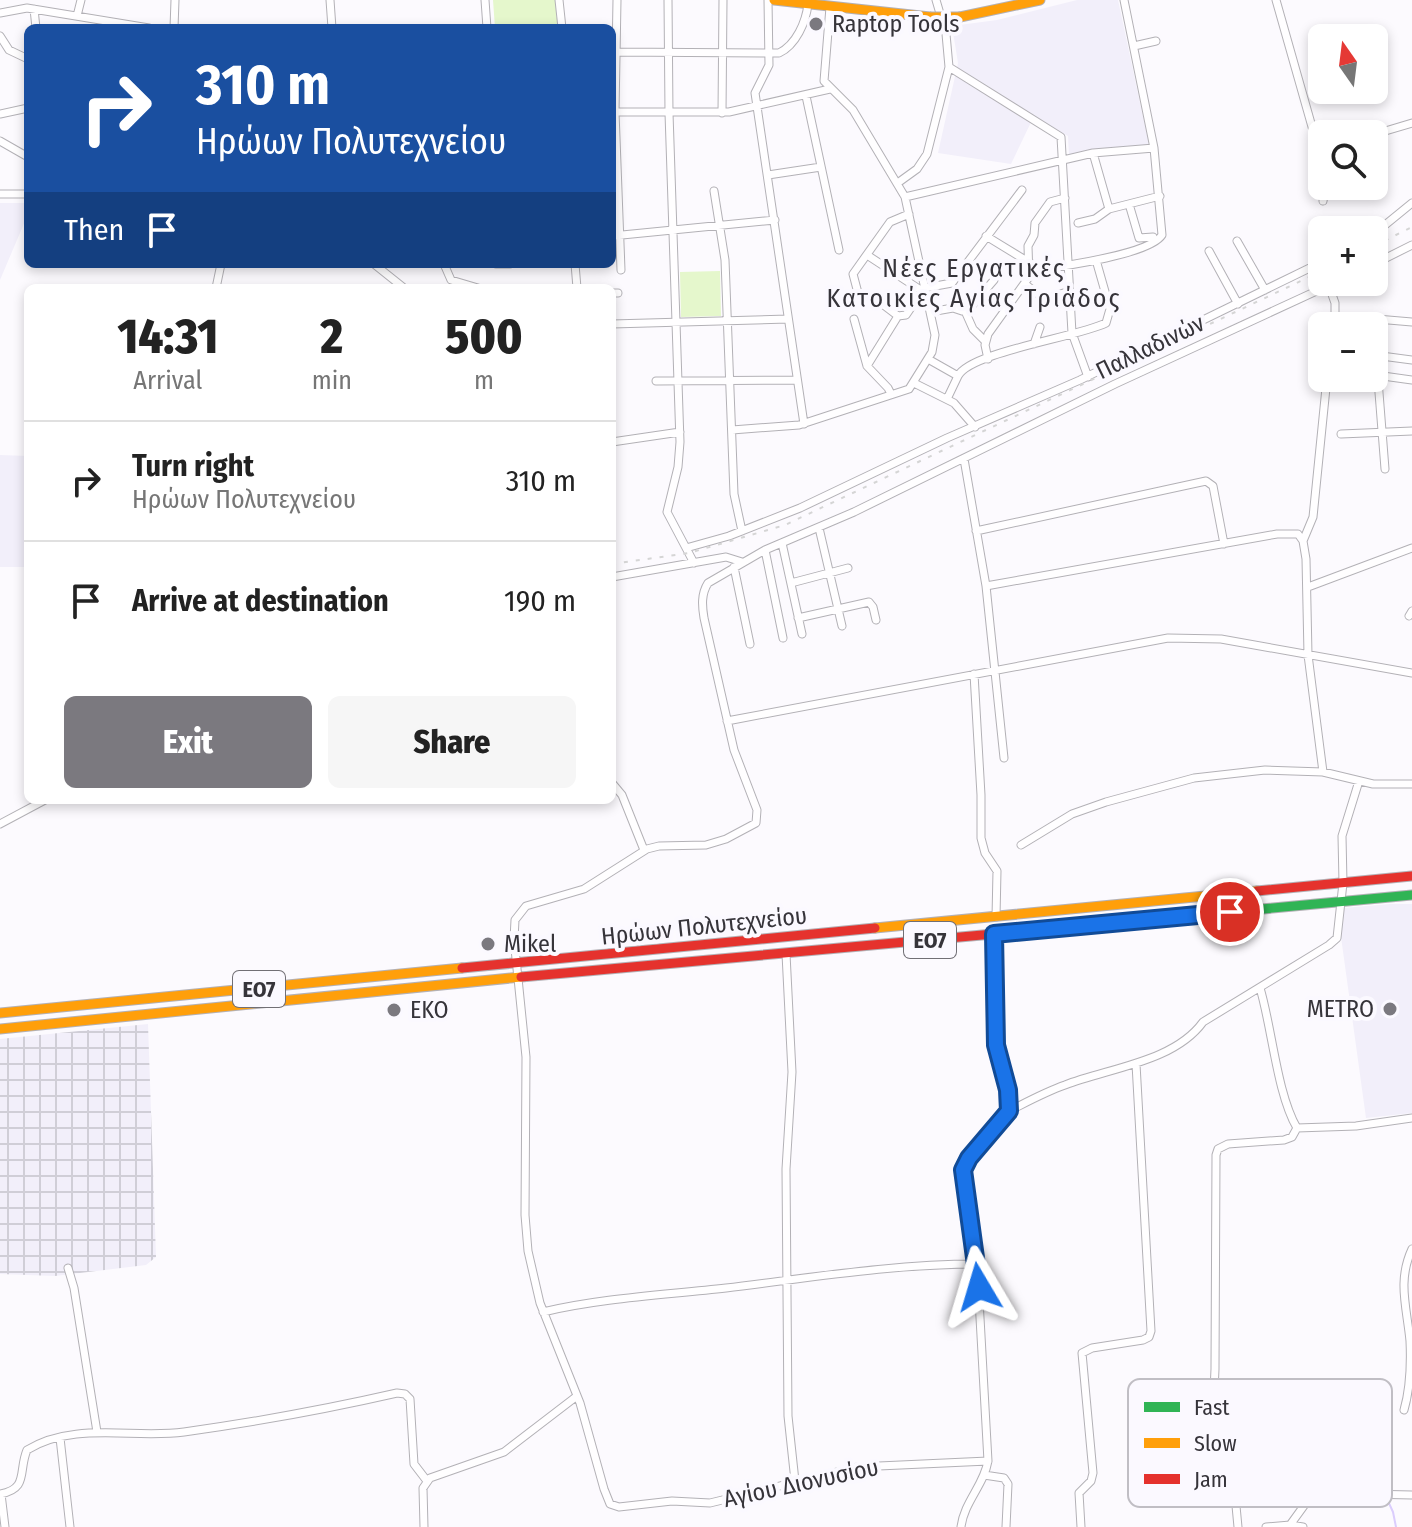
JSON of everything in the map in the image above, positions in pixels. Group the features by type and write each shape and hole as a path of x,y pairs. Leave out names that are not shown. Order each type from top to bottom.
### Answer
{"main road":[{"path":"774,0 930,17 960,17 1040,0"},
{"name":"Ηρώων Πολυτεχνείου","path":"0,1013 1412,876"},
{"name":"Ηρώων Πολυτεχνείου","path":"0,1029 1412,895"}],"street":[{"path":"77,16 81,0"},
{"path":"174,24 175,0"},
{"path":"330,0 332,24"},
{"path":"485,0 487,24"},
{"path":"559,0 562,24"},
{"path":"616,24 617,0"},
{"path":"668,0 680,432 678,467 667,512 694,563"},
{"path":"722,113 723,0"},
{"path":"768,0 767,71 755,90 795,380 804,424"},
{"path":"899,182 917,169 927,154 949,67 946,34 936,0"},
{"path":"986,236 1040,269 1096,260 1158,241 1162,235 1154,148 1124,0"},
{"path":"1276,0 1312,120"},
{"path":"616,52 782,52 793,43 814,3"},
{"path":"732,430 804,424 909,389 932,352 935,335 905,197 899,182 853,110 830,89 823,77 830,7"},
{"path":"0,13 21,8 34,9 125,24"},
{"path":"34,9 36,24"},
{"path":"0,36 9,50 24,57"},
{"path":"1134,46 1156,41"},
{"path":"949,67 1058,134 1062,140 1072,333 1088,377"},
{"path":"616,112 722,113 830,89"},
{"path":"806,96 839,250"},
{"path":"0,114 24,109"},
{"path":"1388,130 1412,123"},
{"path":"0,141 24,155"},
{"path":"905,197 1093,153 1154,148"},
{"path":"1093,153 1109,209"},
{"path":"768,175 821,167"},
{"path":"867,255 911,285 924,290 953,282 1022,190"},
{"path":"714,191 725,260 734,494 742,531"},
{"path":"0,194 24,194"},
{"path":"1078,223 1095,219 1109,209 1160,196"},
{"path":"988,359 985,341 988,334 1030,273 1028,246 1034,235 1035,223 1050,202 1065,198"},
{"path":"1388,223 1412,203"},
{"path":"1129,204 1139,238 1153,237"},
{"path":"909,214 890,222 853,274 857,291 862,296 873,297 898,316 906,315 924,290"},
{"path":"621,270 616,236 775,220"},
{"path":"1237,241 1265,290"},
{"path":"1388,257 1412,245"},
{"path":"1209,251 1238,304"},
{"path":"947,399 964,368 1102,325 1110,309 1096,260"},
{"path":"379,268 399,284"},
{"path":"446,268 451,280 464,284"},
{"path":"965,311 994,280 995,274 989,268"},
{"name":"Παλλαδινών","path":"686,548 742,531 800,508 1088,377 1308,269"},
{"path":"1025,284 1044,299 1070,291"},
{"path":"424,1527 423,1493 427,1481 441,1472 504,1452 577,1396 543,1312 525,1229 526,1057 514,924 523,908 589,886 644,850 659,846 706,845 726,839 756,823 757,810 734,750 702,603 708,583 765,550 819,528 1151,366 1308,295"},
{"path":"930,312 953,308 965,311"},
{"path":"965,311 973,329 985,341"},
{"path":"867,366 898,316"},
{"path":"616,324 788,319"},
{"path":"854,319 867,366 891,394"},
{"path":"1388,320 1412,322"},
{"path":"1034,344 1040,327"},
{"path":"1388,357 1412,360"},
{"path":"928,359 958,376"},
{"path":"1385,469 1378,395 1380,377 1412,380"},
{"path":"656,381 795,380"},
{"path":"914,383 947,399 963,411 975,427"},
{"path":"1323,772 1308,655 1308,587 1303,541 1313,517 1326,392"},
{"path":"1341,434 1412,431"},
{"path":"616,441 680,432"},
{"path":"964,459 986,586 1004,758"},
{"path":"976,531 1206,481 1213,486 1224,544"},
{"path":"819,528 842,626"},
{"path":"986,586 1291,533 1298,534 1303,541"},
{"path":"782,543 802,634"},
{"path":"1308,587 1412,548"},
{"path":"765,550 783,638"},
{"path":"616,576 729,557 742,562"},
{"path":"734,567 750,644"},
{"path":"791,583 848,568"},
{"path":"798,618 869,602 876,620"},
{"path":"727,721 1178,637 1221,639 1412,673"},
{"path":"974,674 981,838 985,853 997,871 996,917"},
{"path":"1021,845 1072,814 1194,778 1265,770 1323,772 1388,785 1412,784"},
{"path":"961,1527 967,1505 984,1475 988,1461 977,1264 963,1170 969,1158 1009,1111 1067,1084 1136,1064 1192,1037 1203,1022 1323,950 1337,938 1343,883 1342,836 1359,781"},
{"path":"616,788 622,795 644,850"},
{"path":"0,824 38,804"},
{"path":"994,934 996,1045 1008,1090 1009,1111"},
{"path":"786,954 792,1072 786,1154 788,1416 795,1481"},
{"path":"1260,988 1287,1107 1297,1128"},
{"path":"1081,1527 1079,1493 1091,1481 1093,1473 1082,1353 1092,1348 1143,1340 1149,1337 1151,1331 1136,1064"},
{"path":"1297,1128 1356,1126 1412,1118"},
{"path":"1215,1379 1216,1155 1218,1149 1228,1144 1284,1140 1292,1137 1297,1128"},
{"path":"1404,1410 1410,1341 1403,1288 1412,1249"},
{"path":"543,1312 788,1279 977,1264"},
{"path":"68,1268 74,1288 97,1432"},
{"path":"5,1527 0,1494 13,1491 20,1483 27,1450 36,1444 97,1432 183,1432 397,1393 405,1394 410,1399 414,1464 427,1481"},
{"name":"Αγίου Διονυσίου","path":"577,1396 604,1489 610,1504 615,1506 672,1501 710,1503 857,1467 988,1461"},
{"path":"60,1438 70,1527"},
{"path":"984,1475 1004,1478 1008,1484 1006,1527"},
{"path":"1236,1507 1238,1527"},
{"path":"1290,1525 1303,1507"},
{"path":"1266,1527 1303,1527"}],"shaded area":[{"path":"1077,0 1118,0 1149,145 1069,155 1068,136 1034,116 1011,164 938,153 958,63 952,26 997,20"},
{"path":"0,203 24,203 24,223 0,280"},
{"path":"0,455 24,456 24,567 0,567"},
{"path":"1412,904 1412,1113 1366,1118 1341,937 1343,908"},
{"path":"148,1024 156,1257 146,1265 55,1276 0,1274 0,1039"}],"green space":[{"path":"493,0 555,0 558,24 495,24"},
{"path":"720,271 721,316 681,317 680,272"}],"waterway":[{"path":"1391,1507 1396,1527"}],"railway":[{"path":"1388,239 1412,227"},
{"path":"616,563 689,553 785,525 1308,278"}],"traffic: fast":[{"path":"1060,928 1412,895"}],"traffic: slow":[{"path":"774,0 930,17"},
{"path":"960,17 1040,0"},
{"path":"930,17 960,17"},
{"path":"875,928 1257,891"},
{"path":"0,1013 462,968"},
{"path":"0,1029 521,977"}],"traffic: jam":[{"path":"1257,891 1412,876"},
{"path":"462,968 875,928"},
{"path":"521,977 1060,928"}],"place":[{"name":"Raptop Tools","path":"816,24"},
{"name":"Mikel","path":"488,944"},
{"name":"METRO","path":"1390,1009"},
{"name":"EKO","path":"394,1010"}],"district":[{"name":"Νέες Εργατικές Κατοικίες Αγίας Τριάδος","path":"974,283"}],"route":[{"path":"979,1287 963,1170 969,1158 1004,1119 1010,1102 996,1045 994,934 1230,912"}]}
